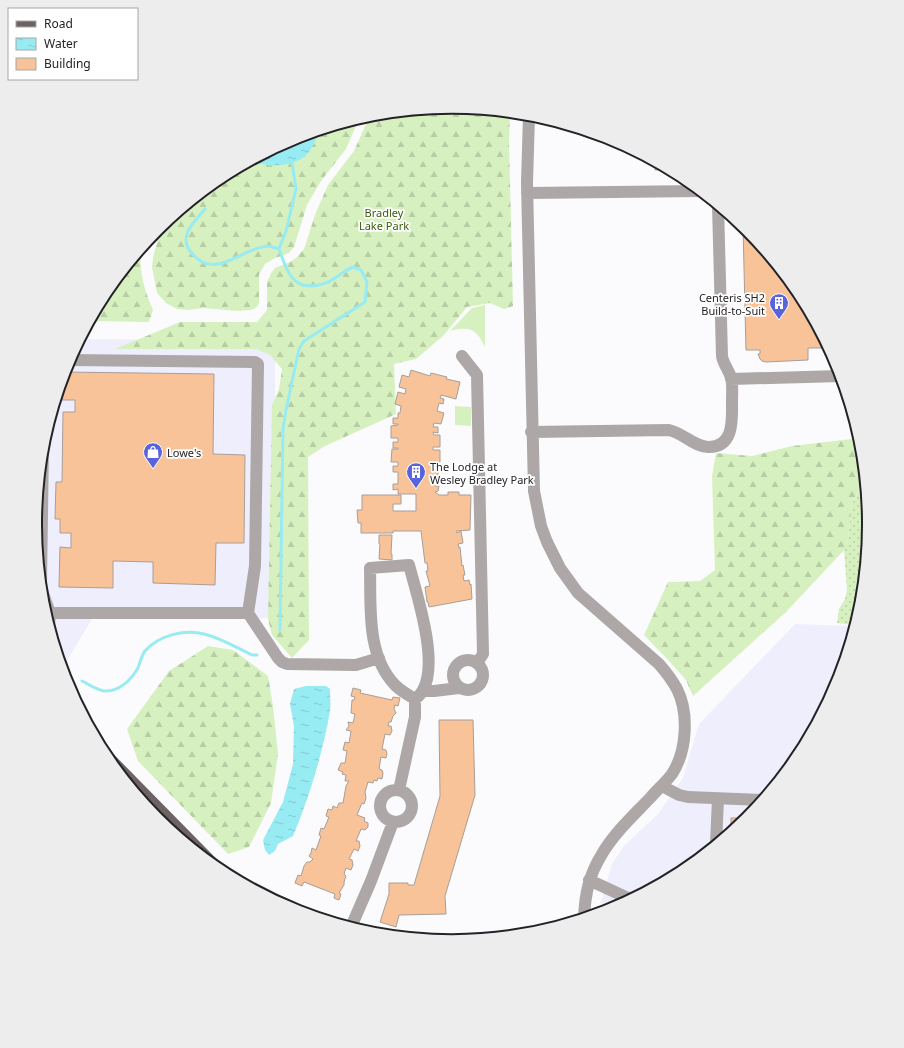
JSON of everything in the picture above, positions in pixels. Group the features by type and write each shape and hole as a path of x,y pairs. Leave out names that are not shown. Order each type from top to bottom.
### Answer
{"main road":[{"path":"142,792 179,829"}],"lane":[{"path":"528,121 532,432 534,491 541,526 553,556 578,593 659,664 671,680 681,699 684,726 680,754 672,774 601,854 586,890 584,912"},
{"path":"528,193 691,191"},
{"path":"532,432 669,430 675,431 700,445 715,446 726,440 730,434 732,426 731,379 722,361 718,213"},
{"path":"462,356 477,375 483,654 477,663"},
{"path":"76,360 255,362 258,364 255,566 248,613 278,658 287,664 356,665 379,658"},
{"path":"731,379 834,376"},
{"path":"399,790 419,695 427,682 429,652 422,616 409,565 370,568 372,633 379,658 387,675 395,684 419,695 434,691 459,688 471,690 479,685 483,676 481,667 473,660 464,660 456,666 452,675 453,680 459,688"},
{"path":"52,613 248,613"},
{"path":"662,786 679,795 688,797 755,800"},
{"path":"399,790 408,795 412,804 412,809 411,814 403,821 393,822 383,816 380,805 381,800 388,791 399,790"},
{"path":"716,837 718,799"},
{"path":"353,922 371,881 393,822"},
{"path":"589,880 624,896"}],"shaded area":[{"path":"86,339 275,341 275,618 93,617 66,662 56,630 46,578 42,524 43,497 50,444 56,418 73,367"},
{"path":"795,624 849,626 831,681 820,705 793,752 760,794 742,814 722,832 680,865 633,892 600,906 612,864 624,846 658,814 683,778 699,724"}],"green space":[{"name":"Bradley Lake Park","path":"452,114 510,119 513,306 504,309 490,303 467,307 443,336 416,359 394,364 396,414 325,446 308,457 309,640 292,658 272,635 268,619 272,405 279,389 282,369 270,355 256,349 115,349 180,322 257,322 267,310 267,282 271,273 275,268 296,258 304,249 316,212 328,185 354,151 366,123 372,122 425,115"},
{"path":"356,126 346,149 321,181 307,205 294,247 289,253 273,259 265,264 259,275 259,303 257,307 251,310 237,311 204,308 188,310 177,309 166,303 157,293 152,267 158,238 162,234 202,199 247,169 259,162 271,165 313,144 317,137"},
{"path":"141,258 143,280 153,310 149,322 96,321 111,296"},
{"path":"485,305 485,347 475,332 471,330 462,329 450,331 472,308"},
{"path":"455,406 471,407 471,426 455,425"},
{"path":"853,439 860,487 852,504 847,547 786,612 693,696 686,680 644,635 668,582 700,581 715,570 712,476 716,453 752,456 792,446"},
{"path":"860,487 862,524 861,551 854,604 849,624 837,623 839,609 845,599 847,590 844,549 847,546 852,504"},
{"path":"208,646 233,650 268,676 278,754 271,803 249,847 228,854 138,761 127,729 169,671"}],"water":[{"path":"318,137 309,151 299,160 286,164 264,165 258,163 295,145"},
{"path":"306,686 326,686 330,689 330,708 324,742 305,806 293,836 278,844 275,851 269,855 265,850 263,840 283,802 293,764 294,726 290,704 294,689"}],"building":[{"name":"Centeris SH2 Build-to-Suit","path":"743,235 777,274 793,296 822,348 808,348 808,360 766,362 760,359 758,354 760,354 760,350 746,350"},
{"name":"The Lodge at Wesley Bradley Park","path":"411,370 430,376 431,373 447,377 446,379 460,382 456,399 441,395 440,398 444,399 443,404 439,403 437,411 444,413 441,424 434,423 433,427 438,427 438,433 433,432 434,435 440,435 440,447 433,447 433,450 440,450 440,462 433,462 434,470 438,470 438,475 433,475 435,486 439,486 438,491 435,492 439,495 448,495 448,492 459,492 459,495 471,495 470,530 456,531 457,533 461,531 463,543 458,544 459,548 460,547 462,566 463,565 465,575 463,575 464,581 469,580 470,585 471,584 472,599 429,607 425,587 430,586 426,571 428,571 427,563 425,563 421,531 361,533 361,523 358,523 357,510 362,510 362,495 401,495 401,504 393,504 393,511 416,511 416,494 398,494 398,489 393,490 393,484 398,484 398,472 393,472 393,466 398,466 398,462 391,462 392,449 398,449 393,448 393,442 398,442 398,438 391,438 391,426 398,425 393,424 393,418 398,418 398,413 400,413 401,406 395,404 398,392 405,394 406,389 399,387 402,375 409,377"},
{"name":"Lowe's","path":"71,372 214,374 213,454 245,455 244,543 216,543 215,585 153,583 153,562 113,561 113,588 59,587 60,547 71,548 71,533 60,533 60,519 55,519 56,482 62,482 63,412 75,412 75,400 62,400"},
{"path":"379,535 392,535 392,560 379,559"},
{"path":"353,688 361,690 360,693 392,700 393,697 400,698 398,706 395,705 394,709 396,713 391,722 389,722 388,726 391,726 392,731 390,735 385,734 382,749 386,750 387,754 386,758 381,757 379,769 382,770 383,773 382,779 378,778 377,781 374,780 373,783 368,782 364,804 362,803 357,815 365,818 364,821 368,823 368,827 365,830 361,829 356,841 359,841 360,846 358,851 354,849 349,859 352,860 353,865 351,870 346,868 344,874 346,876 344,885 339,893 341,894 339,900 334,898 335,894 304,882 302,886 295,883 298,875 301,876 307,862 310,862 313,859 309,856 312,848 316,850 321,836 319,835 321,828 324,829 329,817 326,816 328,809 332,810 333,806 337,808 339,803 343,803 346,786 349,781 345,781 346,775 342,774 343,772 338,770 341,763 345,763 347,751 343,750 345,742 349,743 351,731 346,730 349,726 348,722 353,723 355,714 351,713 352,700 354,700 355,697 351,696"},
{"path":"439,720 473,720 475,795 445,896 446,914 399,915 396,927 380,922 389,894 389,883 408,883 408,885 414,885 440,796"},
{"path":"731,818 738,818 731,824"}],"waterway":[{"path":"279,249 286,231 296,189 292,163"},
{"path":"205,209 193,223 186,239 190,251 199,260 208,264 218,264 227,262 257,248 268,246 279,249 289,274 299,284 315,286 326,283 353,267 361,270 367,282 365,302 304,341 299,349 283,429 280,630"},
{"path":"82,681 104,691 115,690 128,681 138,668 145,651 151,645 165,637 181,633 189,632 204,634 223,641 252,655 257,655"}],"place":[{"name":"Centeris SH2 Build-to-Suit","path":"779,320"},
{"name":"Lowe's","path":"153,469"},
{"name":"The Lodge at Wesley Bradley Park","path":"416,489"}]}
